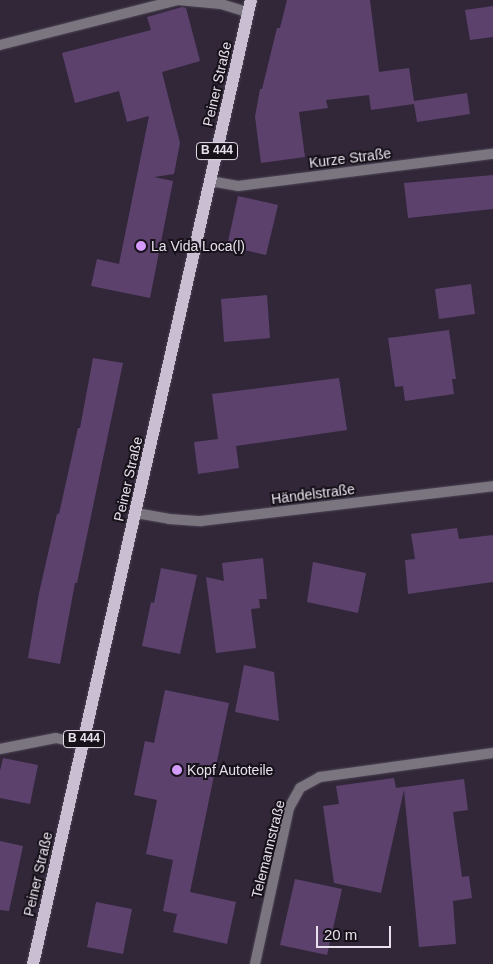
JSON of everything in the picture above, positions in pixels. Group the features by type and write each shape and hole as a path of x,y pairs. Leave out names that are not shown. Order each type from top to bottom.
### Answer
{"main road":[{"name":"Peiner Straße","path":"33,964 250,6"}],"street":[{"path":"0,45 177,0 250,6"},
{"name":"Kurze Straße","path":"210,180 238,186 493,154"},
{"name":"Händelstraße","path":"136,514 201,521 493,486"},
{"path":"0,749 56,738 83,744"},
{"name":"Telemannstraße","path":"255,964 290,808 300,788 320,777 493,753"}],"building":[{"path":"287,0 370,0 379,72 409,68 414,101 467,93 470,114 417,122 414,104 371,110 369,95 326,100 328,108 299,112 305,157 261,163 255,117 260,89 262,89 277,28 280,28"},
{"path":"493,6 493,37 470,40 465,10"},
{"path":"182,7 186,8 200,61 162,72 180,143 174,174 154,177 173,181 150,298 91,286 97,259 119,264 149,116 127,122 119,91 75,103 62,53 151,30 147,17"},
{"path":"493,175 493,209 408,218 404,183"},
{"path":"238,196 278,205 266,255 227,246"},
{"path":"471,284 475,314 439,319 435,289"},
{"path":"267,295 270,338 224,342 221,299"},
{"path":"449,330 456,379 452,379 454,394 405,401 403,386 395,387 388,338"},
{"path":"93,358 123,363 77,583 75,583 60,664 28,658 39,593 78,428 80,428"},
{"path":"339,378 347,430 236,446 239,468 198,474 194,442 218,439 212,394"},
{"path":"457,528 459,539 493,535 493,582 408,594 405,560 415,559 411,534"},
{"path":"263,558 267,599 259,599 260,608 251,609 256,648 216,653 206,577 224,581 222,563"},
{"path":"313,562 366,573 358,613 307,602"},
{"path":"161,568 197,575 180,654 142,646 151,602 154,603"},
{"path":"244,665 274,672 279,721 235,712"},
{"name":"Kopf Autoteile","path":"165,690 229,703 190,892 236,902 227,944 173,932 177,914 163,911 173,860 146,854 157,800 134,795 145,741 154,743"},
{"path":"3,758 38,765 30,804 0,798 0,771"},
{"path":"394,778 396,788 464,779 468,810 453,812 462,877 469,876 472,898 453,901 456,944 419,947 404,790 381,893 334,883 323,806 339,804 336,786"},
{"path":"0,841 23,846 9,911 0,910"},
{"path":"295,879 342,889 327,955 280,945"},
{"path":"96,902 132,909 123,954 87,947"}],"place":[{"name":"La Vida Loca(l)","path":"141,246"},
{"name":"Kopf Autoteile","path":"177,770"}]}
